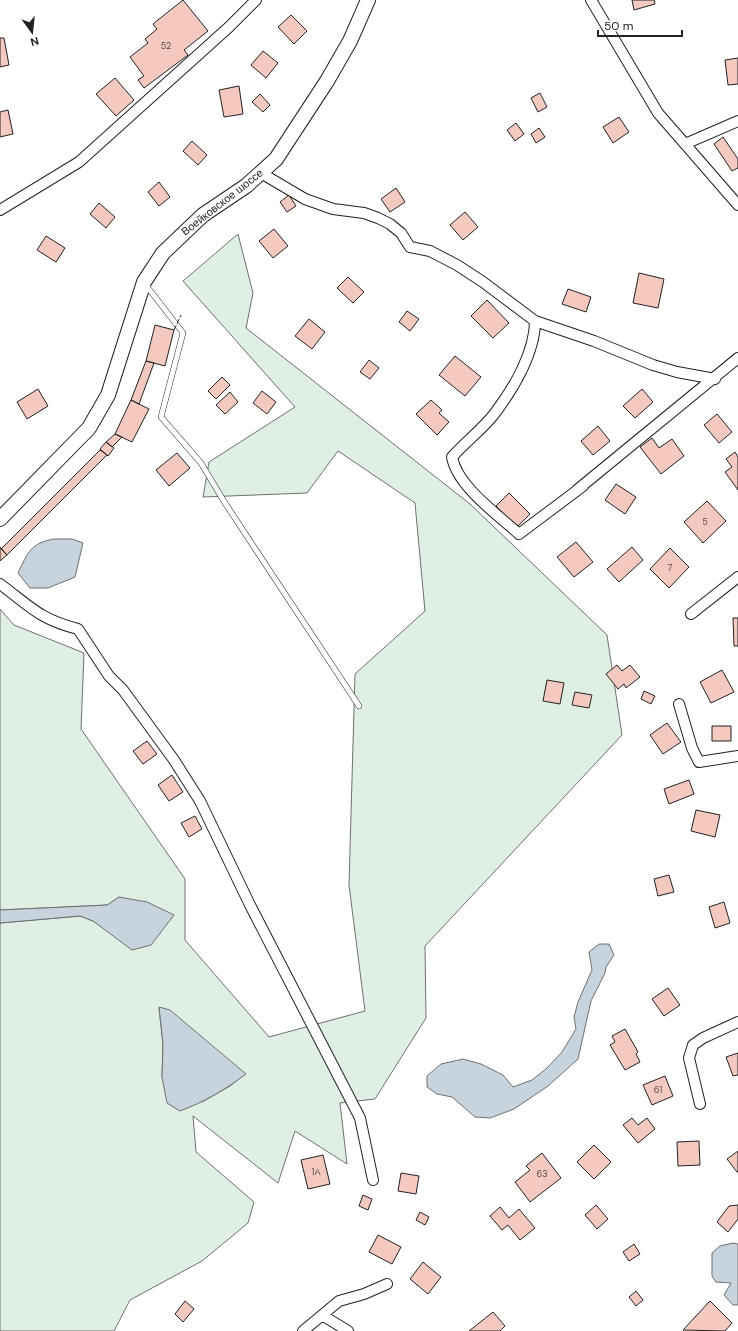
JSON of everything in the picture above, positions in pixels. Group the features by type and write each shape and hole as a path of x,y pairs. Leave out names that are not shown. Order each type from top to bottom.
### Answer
{"street":[{"path":"0,210 79,162 229,27 256,0"},
{"name":"Воейковское шоссе","path":"0,519 89,428 108,395 144,282 163,253 180,235 203,215 246,186 276,159 327,81 350,41 368,0"},
{"path":"591,0 658,113 738,205"},
{"path":"685,144 738,121"},
{"path":"261,173 304,199 333,208 364,213 390,224 401,233 410,247 430,251 457,265 483,282 535,321 594,341 653,365 677,372 715,378"},
{"path":"535,321 535,334 526,358 510,391 494,414 452,457 454,466 470,489 518,534 580,488 738,358"},
{"path":"691,614 738,577"},
{"path":"0,584 39,615 57,624 78,629 109,676 122,690 174,760 192,790 360,1118 373,1180"},
{"path":"680,704 692,748 699,762 738,756"},
{"path":"700,1104 689,1058 693,1046 703,1038 738,1022"},
{"path":"303,1331 339,1301 364,1294 387,1284"},
{"path":"322,1315 348,1331"}],"lane":[{"path":"144,282 183,333 161,417 201,464 225,503 359,706"}],"green space":[{"path":"238,234 253,293 246,328 470,504 607,635 622,735 425,946 426,1018 375,1099 340,1103 347,1164 295,1131 278,1183 193,1116 196,1152 254,1202 248,1223 202,1261 130,1300 114,1331 0,1331 0,923 80,916 93,921 119,897 108,905 0,910 0,609 14,625 84,653 81,729 185,879 185,940 269,1037 365,1011 349,885 355,674 425,611 415,503 338,451 307,493 203,497 209,462 295,407 183,281","holes":["159,1008 245,1074 230,1086 202,1102 162,1077 163,1044"]}],"shaded area":[{"path":"54,539 72,539 83,543 75,577 48,588 30,588 18,573 21,566 35,546"},
{"path":"119,897 147,902 174,915 151,945 132,950 93,921 80,916 0,923 0,910 107,905"},
{"path":"599,944 609,944 614,955 606,967 605,973 591,1001 578,1059 548,1086 514,1109 490,1118 475,1117 452,1097 437,1094 427,1087 427,1076 441,1064 463,1059 481,1064 503,1075 513,1087 532,1080 547,1068 562,1052 576,1029 574,1017 578,1002 592,970 589,952"},
{"path":"159,1007 170,1010 246,1074 214,1095 180,1111 167,1103 162,1077 163,1044"},
{"path":"733,1243 738,1244 738,1305 733,1305 724,1295 731,1283 716,1282 712,1276 712,1253 720,1246"}],"building":[{"path":"183,0 208,31 184,50 188,55 144,88 138,80 144,76 130,57 148,43 145,39 157,29 153,24"},
{"path":"632,0 654,0 655,4 634,10"},
{"path":"291,15 307,31 294,44 278,27"},
{"path":"0,38 4,38 9,65 0,67"},
{"path":"263,51 278,63 266,78 251,65"},
{"path":"738,58 738,84 728,85 725,60"},
{"path":"115,78 134,100 116,116 96,94"},
{"path":"239,86 243,114 224,117 219,90"},
{"path":"540,93 547,107 538,112 531,98"},
{"path":"260,94 270,105 263,112 252,102"},
{"path":"8,110 13,134 0,137 0,112"},
{"path":"619,117 629,132 613,143 603,127"},
{"path":"516,123 524,134 515,141 507,130"},
{"path":"539,128 545,137 536,143 531,134"},
{"path":"723,137 738,159 738,168 732,171 714,144"},
{"path":"192,141 207,155 198,165 183,151"},
{"path":"159,182 170,197 159,206 148,192"},
{"path":"396,188 405,202 390,212 381,199"},
{"path":"289,195 296,206 287,212 280,202"},
{"path":"99,203 115,217 106,228 90,214"},
{"path":"465,212 478,227 463,240 450,225"},
{"path":"274,229 288,246 273,258 259,241"},
{"path":"46,236 65,248 56,262 37,250"},
{"path":"639,273 664,279 658,308 633,303"},
{"path":"348,277 364,292 353,303 337,288"},
{"path":"568,289 591,297 586,312 562,304"},
{"path":"487,300 509,323 493,338 471,316"},
{"path":"407,311 419,319 410,331 399,322"},
{"path":"309,319 325,332 312,349 295,336"},
{"path":"155,325 174,330 165,366 146,361"},
{"path":"455,356 481,377 465,396 439,375"},
{"path":"369,360 379,368 370,379 360,372"},
{"path":"146,361 154,363 139,404 131,400"},
{"path":"222,377 230,385 216,399 208,391"},
{"path":"38,389 48,406 27,419 17,402"},
{"path":"642,389 653,402 635,418 623,406"},
{"path":"262,391 276,402 267,414 253,403"},
{"path":"230,392 238,402 225,414 216,405"},
{"path":"131,400 149,409 132,442 115,434"},
{"path":"431,400 442,410 439,413 449,422 437,435 416,414"},
{"path":"717,414 732,432 719,443 704,425"},
{"path":"598,426 610,441 593,455 581,441"},
{"path":"115,434 122,437 112,447 106,442"},
{"path":"652,438 659,448 672,439 684,456 661,474 640,447"},
{"path":"106,442 114,448 108,456 100,449"},
{"path":"100,450 107,455 7,555 1,549"},
{"path":"735,452 738,457 738,490 725,472 732,467 726,459"},
{"path":"177,453 190,468 169,486 156,470"},
{"path":"616,484 636,497 625,514 605,500"},
{"path":"509,493 530,514 517,527 496,506"},
{"path":"707,501 726,521 703,543 684,522"},
{"path":"576,542 593,562 574,577 557,557"},
{"path":"0,547 7,555 0,561"},
{"path":"632,547 643,560 619,582 607,569"},
{"path":"670,548 689,567 669,588 650,569"},
{"path":"733,618 738,618 738,646 734,646"},
{"path":"617,665 622,671 630,665 640,677 626,688 624,684 618,689 606,674"},
{"path":"722,670 734,692 711,703 700,682"},
{"path":"547,680 564,683 560,704 543,701"},
{"path":"644,691 655,696 651,704 641,699"},
{"path":"575,692 592,695 589,708 572,705"},
{"path":"667,723 681,742 663,754 650,735"},
{"path":"712,726 731,726 731,741 712,741"},
{"path":"147,741 157,754 143,764 133,751"},
{"path":"172,775 183,792 169,801 158,785"},
{"path":"689,780 694,794 669,804 664,789"},
{"path":"696,810 720,815 715,837 691,831"},
{"path":"195,816 202,829 189,837 181,823"},
{"path":"669,875 674,892 658,896 654,879"},
{"path":"724,902 730,923 715,928 709,907"},
{"path":"668,988 680,1005 664,1016 652,999"},
{"path":"625,1029 638,1052 636,1054 640,1062 625,1070 610,1045 615,1042 612,1036"},
{"path":"738,1053 738,1075 733,1076 726,1057"},
{"path":"665,1076 673,1096 652,1105 643,1085"},
{"path":"632,1118 638,1125 647,1118 655,1129 638,1143 623,1125"},
{"path":"699,1141 700,1165 678,1166 677,1142"},
{"path":"594,1145 611,1162 594,1179 577,1162"},
{"path":"738,1151 738,1172 737,1172 727,1159"},
{"path":"542,1153 561,1178 530,1202 515,1182 530,1170 526,1166"},
{"path":"323,1155 330,1184 308,1189 301,1160"},
{"path":"401,1173 419,1176 416,1194 398,1191"},
{"path":"363,1195 372,1199 368,1210 359,1206"},
{"path":"596,1205 608,1219 597,1229 585,1215"},
{"path":"738,1205 738,1219 728,1232 717,1222 729,1206"},
{"path":"500,1207 509,1218 519,1209 535,1228 520,1240 508,1225 502,1230 490,1216"},
{"path":"420,1212 429,1217 425,1225 416,1220"},
{"path":"378,1235 401,1247 392,1264 369,1252"},
{"path":"634,1244 640,1254 629,1261 623,1252"},
{"path":"423,1262 441,1277 428,1294 410,1279"},
{"path":"636,1291 643,1300 636,1306 629,1297"},
{"path":"185,1301 194,1309 183,1322 175,1314"},
{"path":"710,1301 732,1323 725,1331 683,1330"},
{"path":"493,1312 505,1326 500,1331 469,1331"}],"fence":[{"path":"174,330 181,315"}]}
